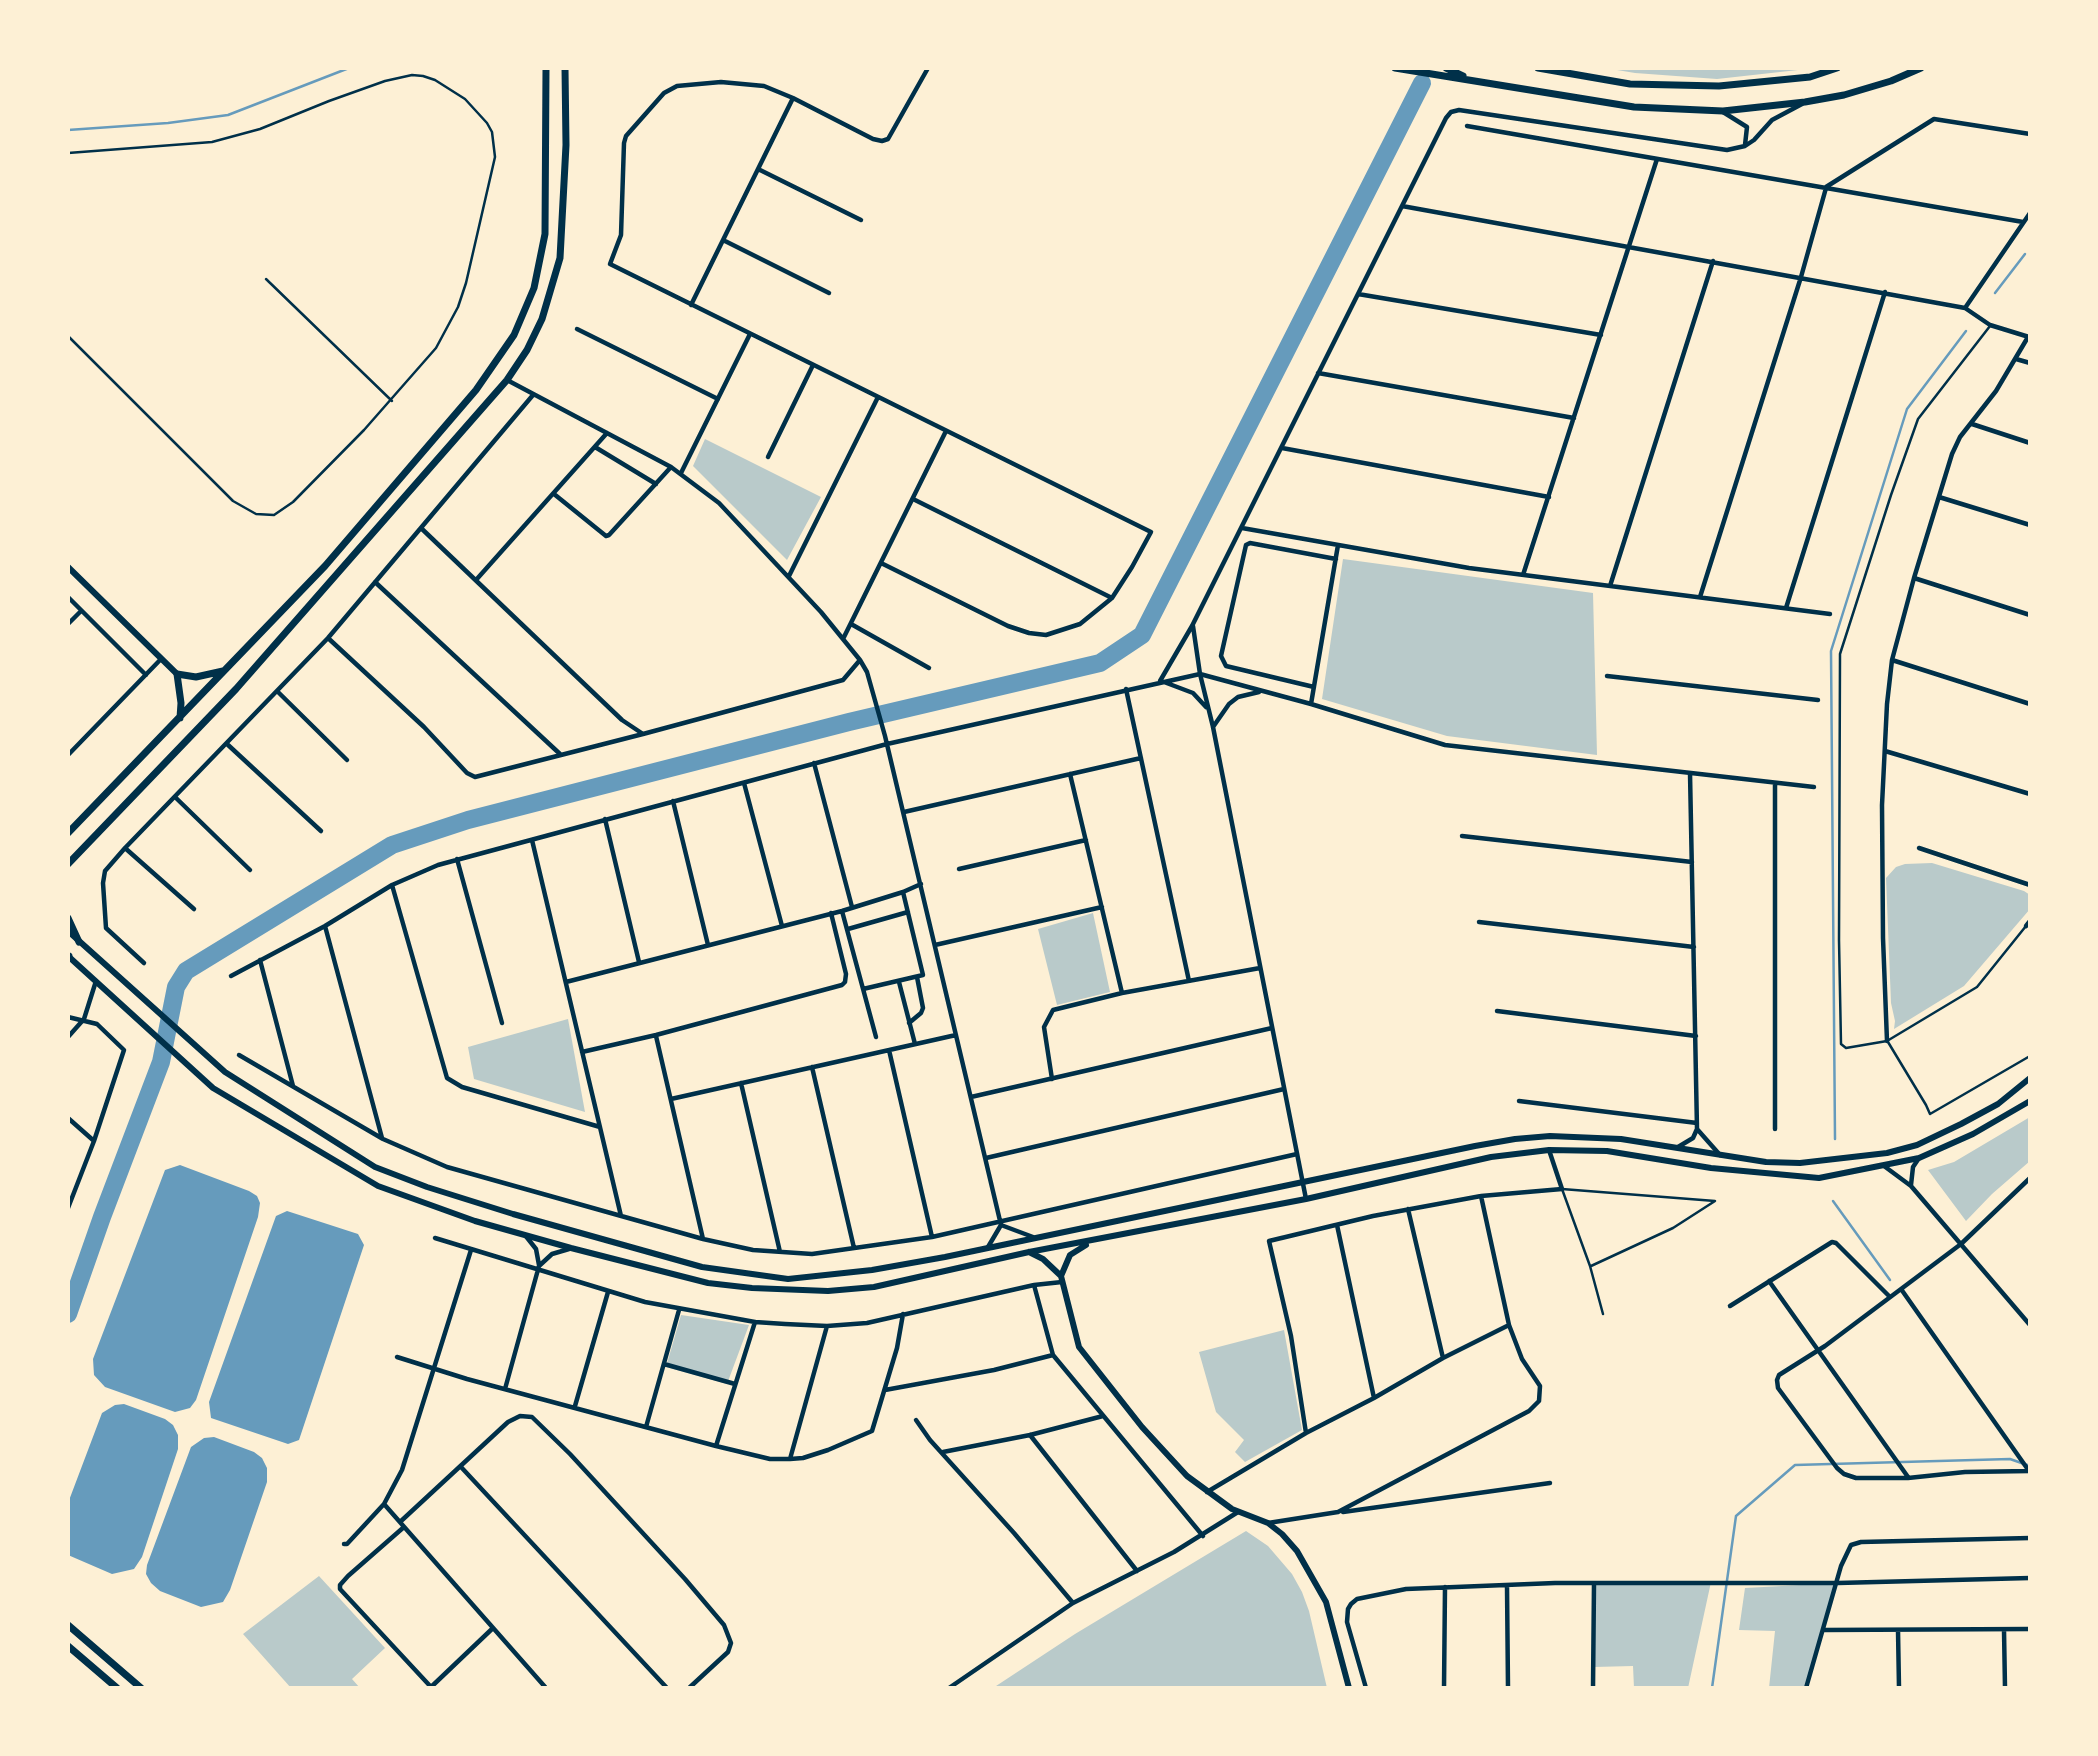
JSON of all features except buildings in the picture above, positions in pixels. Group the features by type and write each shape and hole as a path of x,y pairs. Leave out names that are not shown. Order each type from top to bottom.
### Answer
{"main road":[{"path":"68,833 325,566 484,379 514,335 534,288 545,234 546,68"},
{"path":"68,864 236,690 507,380 527,351 542,319 561,258 566,145 565,68"},
{"path":"1395,68 1634,107 1723,111 1844,95 1891,82 1921,68"},
{"path":"1446,68 1450,72 1487,84"},
{"path":"1538,68 1630,84 1706,86 1810,76 1837,68"},
{"path":"180,719 181,702 177,674 207,676 228,669"},
{"path":"68,873 77,856"},
{"path":"68,918 79,942"},
{"path":"68,1625 141,1688"},
{"path":"68,1646 117,1688"}],"street":[{"path":"881,563 1008,626 1046,635 1080,624 1112,598 1151,532 610,264 621,235 626,136 664,93 677,86 721,82 764,86 881,141 888,139 928,68"},
{"path":"691,304 793,98"},
{"path":"1159,681 1192,626 1451,112 1458,110 1727,150 1745,146 1772,120 1805,102"},
{"path":"1723,111 1747,127 1745,146"},
{"path":"1700,597 1801,277 1826,188 1934,119 2030,134"},
{"path":"1468,126 2024,222"},
{"path":"1523,575 1657,159"},
{"path":"758,169 861,220"},
{"path":"1402,206 1965,308 1990,325 2029,337 1996,391 1960,437 1952,454 1892,660 1882,806 1887,1041"},
{"path":"1965,308 2030,213"},
{"path":"723,240 830,292"},
{"path":"1610,586 1713,261"},
{"path":"1786,608 1885,292"},
{"path":"1358,294 1601,335"},
{"path":"577,329 718,399"},
{"path":"681,473 750,334"},
{"path":"2015,359 2030,363"},
{"path":"768,457 813,365"},
{"path":"1318,373 1574,418"},
{"path":"507,380 671,467 719,503 789,576 860,660 871,682 886,736 1001,1222 988,1247"},
{"path":"144,963 106,928 104,875 125,848 328,638 533,395"},
{"path":"789,576 878,397"},
{"path":"1972,424 2030,443"},
{"path":"843,639 946,431"},
{"path":"476,580 607,433"},
{"path":"595,447 656,484"},
{"path":"1282,448 1549,497"},
{"path":"554,494 606,536 671,467"},
{"path":"1939,497 2030,525"},
{"path":"913,499 1112,598"},
{"path":"1242,528 1469,568 1830,614"},
{"path":"422,529 622,720 643,734"},
{"path":"1314,687 1226,666 1221,656 1247,545 1250,543 1336,559"},
{"path":"1311,704 1338,545"},
{"path":"68,567 177,674"},
{"path":"1914,579 2030,615"},
{"path":"375,582 561,755"},
{"path":"68,597 146,675"},
{"path":"68,624 81,611"},
{"path":"851,624 929,668"},
{"path":"1192,626 1306,1199"},
{"path":"328,638 424,727 467,773 478,777 843,680 860,660"},
{"path":"68,755 161,659"},
{"path":"1892,660 2030,704"},
{"path":"231,976 325,926 392,885 420,871 457,859 887,744 1159,681 1200,674 1445,745 1814,788"},
{"path":"1606,676 1818,700"},
{"path":"1159,681 1192,693 1208,709"},
{"path":"1126,689 1189,981"},
{"path":"278,691 347,760"},
{"path":"1213,727 1229,704 1238,697 1264,691"},
{"path":"227,744 321,831"},
{"path":"1885,751 2030,794"},
{"path":"904,812 1142,758"},
{"path":"814,763 852,907"},
{"path":"1678,1148 1693,1138 1697,1126 1690,773"},
{"path":"1070,774 1122,993"},
{"path":"744,783 782,926"},
{"path":"1775,783 1775,1129"},
{"path":"175,797 250,870"},
{"path":"673,801 708,944"},
{"path":"605,819 639,962"},
{"path":"1462,836 1692,862"},
{"path":"532,840 621,1216"},
{"path":"959,869 1086,840"},
{"path":"125,848 194,909"},
{"path":"1919,848 2030,885"},
{"path":"457,859 502,1023"},
{"path":"566,982 842,911 921,884"},
{"path":"392,885 447,1078 462,1087 600,1127"},
{"path":"863,989 923,974 903,892"},
{"path":"935,945 1102,907"},
{"path":"842,911 876,1037"},
{"path":"847,929 908,912"},
{"path":"582,1052 842,985 846,974 831,913"},
{"path":"1479,922 1694,947"},
{"path":"325,926 383,1139"},
{"path":"68,931 225,1072 375,1167 427,1187 513,1214 721,1271 788,1279 873,1270 1475,1146 1550,1136 1621,1139 1766,1162 1800,1163 1887,1153 1917,1145 1961,1124 1998,1104 2030,1078"},
{"path":"68,956 213,1088 378,1186 475,1221 571,1248 708,1283 752,1289 828,1291 874,1287 1029,1252 1306,1199 1491,1157 1549,1150 1607,1151 1711,1168 1819,1178 1919,1158 1973,1133 2030,1101"},
{"path":"260,960 293,1086"},
{"path":"1052,1079 1044,1027 1053,1010 1122,993 1259,968"},
{"path":"909,1023 923,1008 918,977"},
{"path":"68,1037 84,1019 96,981"},
{"path":"899,982 915,1044"},
{"path":"1497,1011 1696,1036"},
{"path":"68,1017 97,1024 124,1050 68,1208"},
{"path":"971,1097 1272,1028"},
{"path":"656,1035 703,1239"},
{"path":"671,1099 956,1035"},
{"path":"888,1050 932,1237"},
{"path":"239,1055 383,1139 446,1167 703,1239 753,1250 812,1254 932,1237 1297,1154"},
{"path":"812,1067 854,1248"},
{"path":"741,1083 780,1252"},
{"path":"986,1158 1284,1089"},
{"path":"1519,1101 1697,1126 1720,1155"},
{"path":"68,1118 94,1140"},
{"path":"1306,1433 1291,1336 1269,1241 1408,1209 1481,1196 1562,1189 1549,1150"},
{"path":"1911,1186 1913,1167 1919,1158"},
{"path":"1884,1166 1911,1186 2030,1325"},
{"path":"1900,1289 2029,1471 1856,1478 1837,1468 1778,1388 1777,1380 1779,1375 1818,1351 1900,1289 1961,1244 2030,1178"},
{"path":"1338,1512 1529,1411 1539,1401 1540,1386 1522,1359 1509,1325 1481,1196"},
{"path":"1408,1209 1443,1358"},
{"path":"1001,1222 1034,1238"},
{"path":"1337,1225 1374,1398"},
{"path":"505,1389 538,1268 536,1249 524,1234"},
{"path":"435,1238 608,1292 679,1309 755,1322 827,1326 867,1323 1061,1279"},
{"path":"1061,1279 1070,1255 1090,1242"},
{"path":"1730,1306 1832,1242 1890,1297"},
{"path":"538,1268 552,1254 571,1248"},
{"path":"344,1544 347,1544 384,1504 402,1470 471,1250"},
{"path":"1029,1252 1043,1259 1061,1279 1079,1347 1142,1427 1187,1476 1207,1493 1238,1512 1268,1524 1282,1534 1297,1551 1326,1602 1349,1688"},
{"path":"873,1270 870,1280 874,1287"},
{"path":"1769,1281 1907,1476"},
{"path":"1034,1285 1053,1355 1203,1536"},
{"path":"575,1406 608,1292"},
{"path":"646,1427 679,1309"},
{"path":"397,1357 716,1447 770,1459 803,1458 867,1435 874,1426 897,1348 903,1314"},
{"path":"716,1447 755,1322"},
{"path":"1207,1493 1306,1433 1509,1325"},
{"path":"790,1459 827,1326"},
{"path":"885,1390 993,1370 1053,1355"},
{"path":"664,1364 735,1384"},
{"path":"400,1522 515,1418 526,1416 538,1421 685,1579 724,1625 731,1643 729,1652 689,1688"},
{"path":"942,1452 1030,1435 1103,1416"},
{"path":"916,1420 1073,1604"},
{"path":"1030,1435 1137,1570"},
{"path":"460,1468 667,1688"},
{"path":"1268,1524 1550,1483"},
{"path":"384,1504 547,1688"},
{"path":"949,1688 1073,1604 1203,1536 1238,1512"},
{"path":"404,1527 340,1586 342,1594 431,1687 493,1629"},
{"path":"1806,1688 1845,1553 1851,1545 1860,1542 2030,1538"},
{"path":"1366,1688 1347,1622 1351,1604 1357,1599 1423,1587 1594,1583 1838,1583 2030,1578"},
{"path":"1593,1688 1594,1583"},
{"path":"1507,1586 1508,1688"},
{"path":"1444,1688 1446,1587"},
{"path":"1824,1630 2030,1629"},
{"path":"1898,1630 1899,1688"},
{"path":"2004,1630 2005,1688"},
{"path":"957,1688 961,1680"}],"lane":[{"path":"68,153 212,142 260,129 329,101 412,75 435,80 465,99 487,122 492,132 495,157 466,283 458,307 436,348 392,401 293,502 274,515 256,514 233,501 68,336"},
{"path":"266,279 392,401"},
{"path":"1990,325 1918,419 1840,654 1841,1044 1846,1048 1887,1041 1981,984 2028,923"},
{"path":"1887,1041 1930,1114 2030,1056"},
{"path":"1590,1266 1673,1228 1715,1200 1562,1189 1590,1266 1603,1314"}],"shaded area":[{"path":"1605,68 1816,68 1717,79"},
{"path":"705,439 821,497 787,560 693,466"},
{"path":"1343,559 1593,593 1597,755 1447,736 1322,699"},
{"path":"1932,863 2024,891 2030,895 2030,909 1964,986 1894,1029 1886,878 1896,867 1905,864"},
{"path":"1093,913 1110,992 1057,1005 1038,929"},
{"path":"568,1019 585,1112 474,1079 468,1047"},
{"path":"2030,1117 2030,1161 1966,1221 1928,1170 1954,1162"},
{"path":"681,1315 749,1325 727,1384 666,1367"},
{"path":"1284,1330 1302,1430 1245,1462 1235,1452 1244,1440 1216,1412 1199,1352"},
{"path":"1246,1531 1268,1546 1292,1574 1302,1592 1327,1688 993,1688 1075,1634"},
{"path":"319,1576 385,1648 352,1679 360,1688 291,1688 243,1634"},
{"path":"1711,1582 1688,1688 1634,1688 1633,1666 1594,1667 1594,1583"},
{"path":"1838,1583 1806,1688 1769,1688 1775,1631 1739,1630 1745,1588"}],"water":[{"path":"180,1165 249,1191 257,1196 260,1203 258,1217 196,1400 190,1408 175,1412 105,1387 94,1375 93,1359 165,1170"},
{"path":"287,1211 358,1234 364,1245 299,1440 288,1444 211,1418 209,1402 276,1216"},
{"path":"124,1404 165,1419 173,1425 178,1435 178,1449 142,1557 134,1569 112,1574 68,1555 68,1503 102,1413 115,1405"},
{"path":"214,1437 254,1452 262,1458 267,1468 267,1482 230,1590 223,1602 201,1607 160,1591 146,1574 191,1447 204,1438"}],"waterway":[{"path":"68,130 168,123 228,115 349,68"},
{"path":"68,1314 161,1062 176,987 186,971 392,845 468,820 849,722 1100,663 1142,635 1422,83"},
{"path":"1995,293 2025,254"},
{"path":"1835,1139 1831,651 1907,409 1966,331"},
{"path":"1833,1201 1890,1280"},
{"path":"1712,1688 1736,1516 1795,1465 2010,1459 2030,1466"}]}
